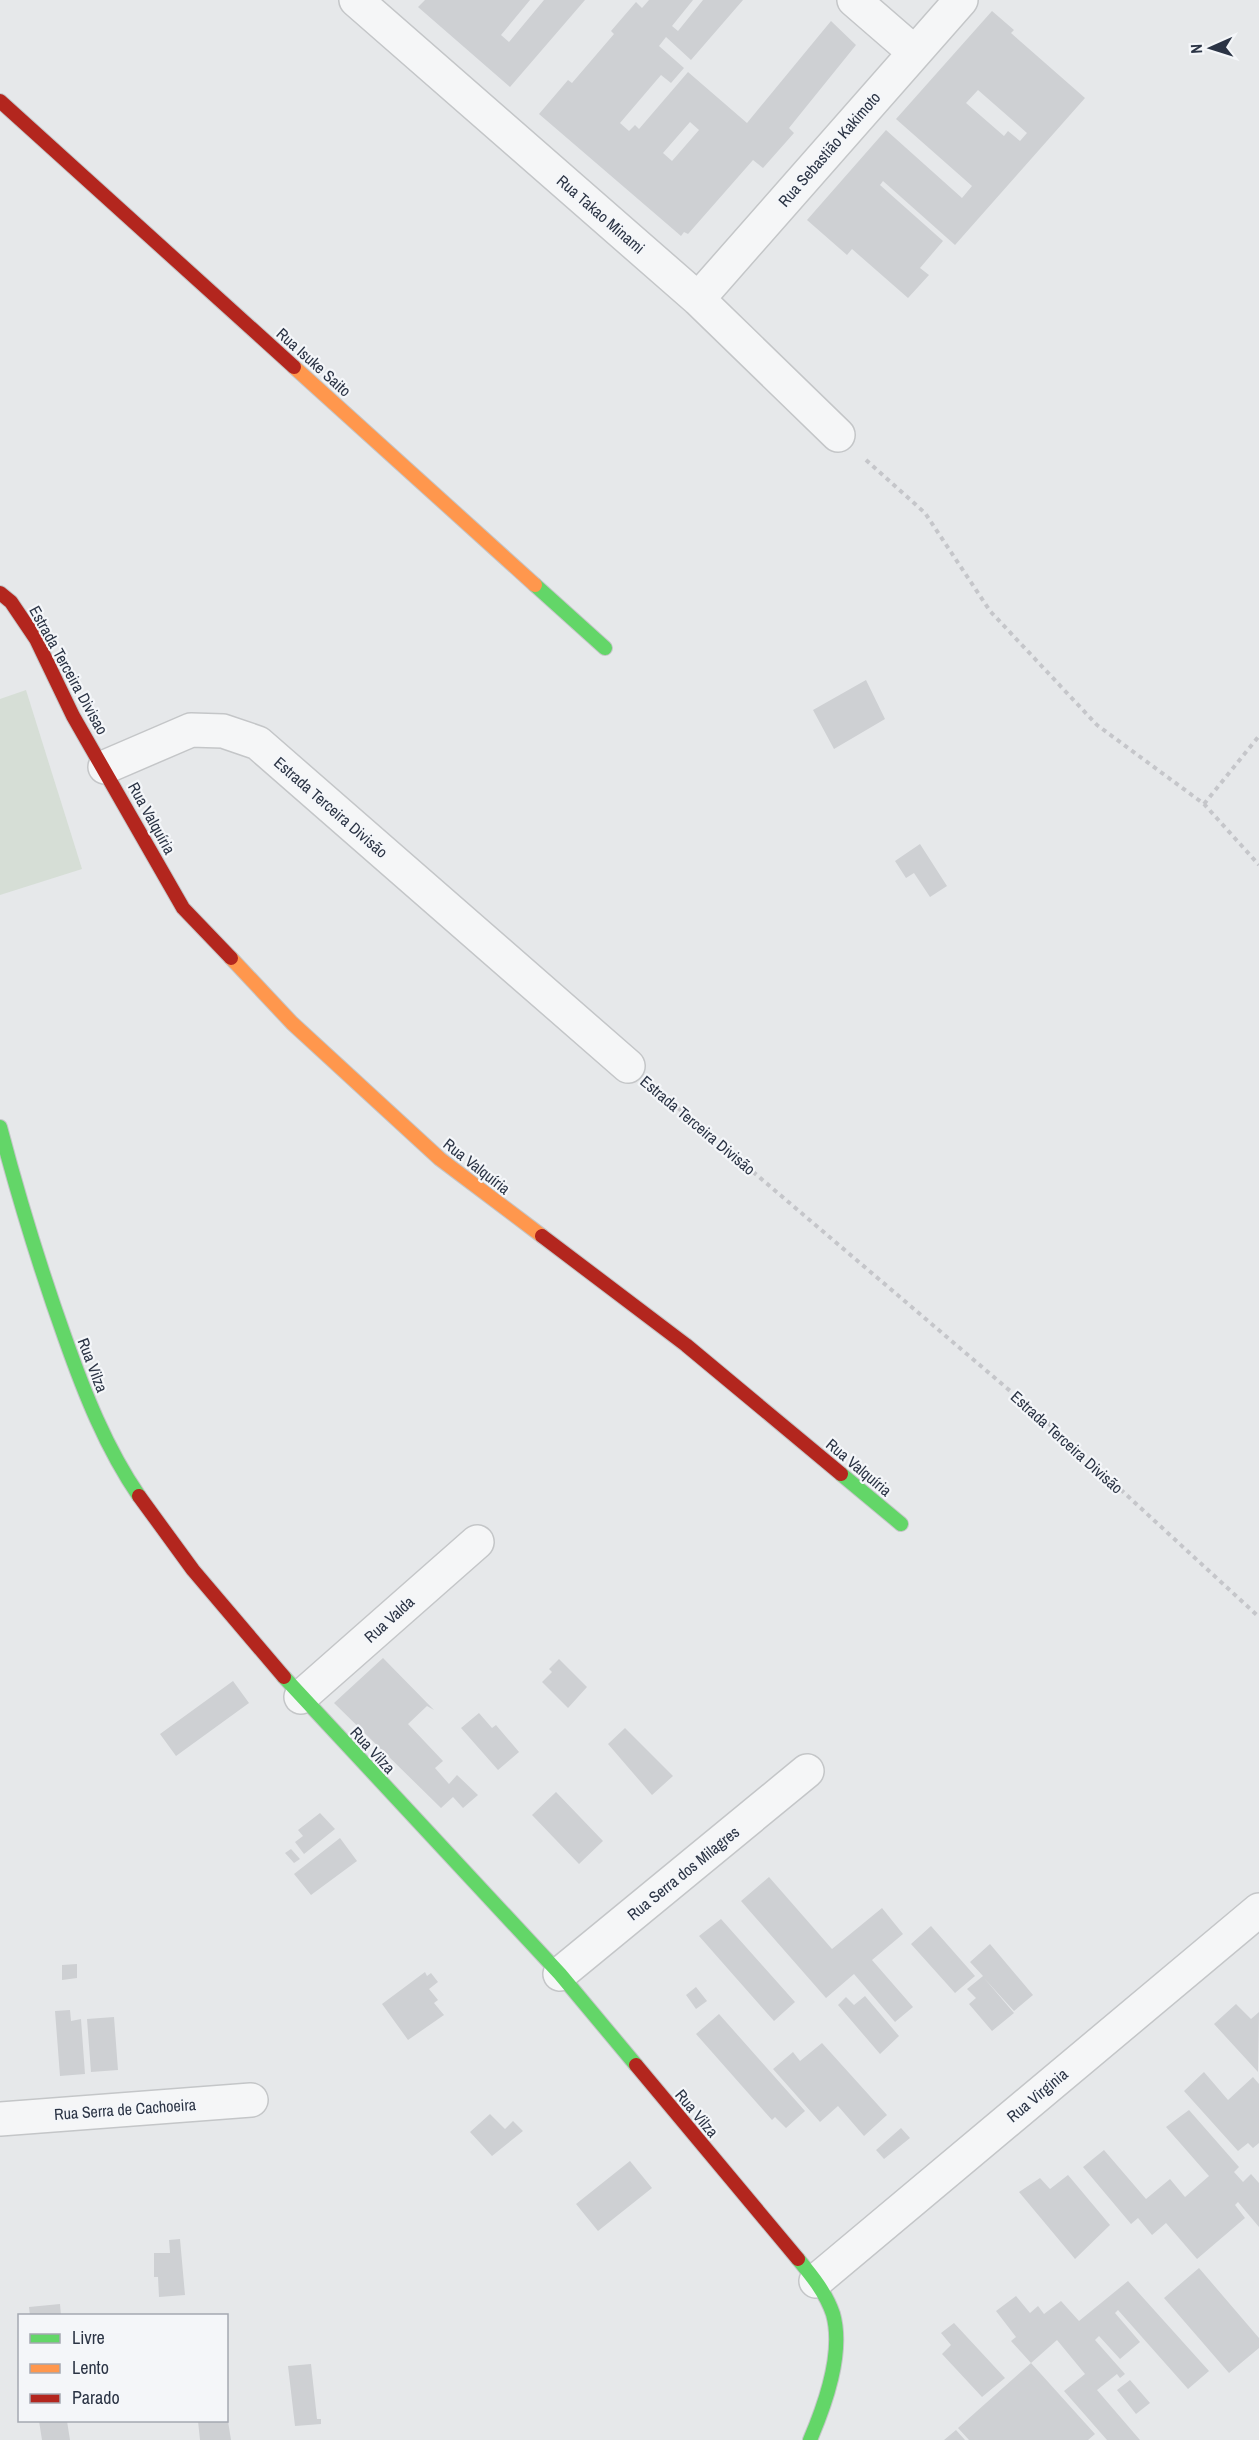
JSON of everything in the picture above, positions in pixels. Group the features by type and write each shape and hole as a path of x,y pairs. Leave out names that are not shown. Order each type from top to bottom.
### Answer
{"street":[{"name":"Rua Takao Minami","path":"356,0 698,299 838,435"},
{"path":"854,0 914,52"},
{"name":"Rua Sebastião Kakimoto","path":"698,299 961,0"},
{"name":"Rua Isuke Saito","path":"0,101 605,648"},
{"name":"Estrada Terceira Divisao","path":"0,593 11,602 36,639 73,716 105,767"},
{"name":"Estrada Terceira Divisão","path":"105,767 190,730 223,731 258,743 628,1066"},
{"name":"Rua Valquíria","path":"105,767 183,908 292,1023 440,1159 686,1345 901,1524"},
{"name":"Rua Vilza","path":"0,1127 34,1253 86,1398 129,1481 193,1570 301,1697 560,1974 816,2281 830,2304 835,2327 825,2395 810,2440"},
{"name":"Rua Valda","path":"301,1697 477,1542"},
{"name":"Rua Serra dos Milagres","path":"560,1974 807,1771"},
{"name":"Rua Virginia","path":"816,2281 1259,1910"},
{"name":"Rua Serra de Cachoeira","path":"0,2119 251,2100"}],"path":[{"path":"838,435 925,513 990,611 1097,725 1204,804 1259,865"},
{"path":"1204,804 1259,736"},
{"name":"Estrada Terceira Divisão","path":"628,1066 1056,1430 1259,1617"}],"shaded area":[{"path":"26,690 82,869 0,895 0,699"}],"building":[{"path":"425,0 530,0 501,35 509,42 544,0 585,0 510,87 418,7"},
{"path":"649,0 693,0 672,26 678,31 703,0 743,0 691,60 666,37 659,46 684,68 671,83 661,75 620,123 629,131 635,125 639,129 688,72 747,123 831,21 856,45 789,128 794,133 763,168 753,160 688,234 684,232 681,236 539,114 568,80 572,83 614,34 611,31 636,2 642,8","holes":["690,122 699,130 672,161 663,153"]},
{"path":"992,11 1014,30 1011,33 1085,98 955,245 883,181 880,185 943,241 920,268 929,275 908,298 852,249 847,255 807,220 886,130 962,198 972,186 896,119","holes":["978,90 1027,133 1020,141 1008,131 1004,136 966,103"]},
{"path":"866,680 885,719 834,749 813,710"},
{"path":"920,844 947,886 930,897 914,873 906,878 895,861"},
{"path":"383,1658 434,1710 427,1706 408,1724 443,1761 435,1768 449,1784 457,1775 478,1795 463,1808 453,1797 441,1808 334,1703"},
{"path":"559,1659 587,1687 568,1708 542,1682 552,1672 549,1669"},
{"path":"233,1681 249,1703 176,1756 160,1734"},
{"path":"479,1713 492,1728 496,1725 519,1752 498,1770 461,1728"},
{"path":"625,1728 673,1776 652,1795 608,1744"},
{"path":"556,1792 603,1841 579,1864 532,1815"},
{"path":"320,1813 335,1829 304,1854 295,1842 303,1836 298,1830"},
{"path":"340,1838 357,1861 311,1895 294,1874"},
{"path":"291,1849 300,1859 294,1863 285,1853"},
{"path":"769,1877 832,1949 882,1908 903,1934 872,1960 913,2007 895,2022 854,1974 826,1998 741,1901"},
{"path":"721,1919 795,2002 774,2021 699,1936"},
{"path":"931,1926 975,1976 955,1993 911,1944"},
{"path":"990,1944 1033,1995 1014,2011 984,1978 1014,2013 992,2031 969,2004 976,1998 967,1989 983,1976 970,1962"},
{"path":"77,1964 77,1978 62,1980 62,1965"},
{"path":"425,1972 427,1976 431,1973 438,1982 429,1989 438,2000 434,2003 444,2015 408,2040 382,2004"},
{"path":"696,1987 707,2001 696,2009 686,1995"},
{"path":"865,1996 899,2036 880,2054 838,2005 846,1997 854,2005"},
{"path":"1236,2004 1251,2019 1259,2012 1258,2072 1214,2024"},
{"path":"70,2010 71,2021 81,2019 85,2074 60,2076 55,2011"},
{"path":"719,2014 805,2111 786,2128 775,2117 772,2120 696,2034"},
{"path":"114,2017 118,2070 91,2072 87,2019"},
{"path":"822,2043 887,2115 864,2136 838,2106 820,2122 773,2069 793,2052 800,2061"},
{"path":"1204,2072 1228,2100 1253,2077 1259,2084 1259,2143 1253,2148 1248,2143 1238,2151 1184,2091"},
{"path":"1189,2110 1239,2167 1234,2172 1243,2182 1251,2174 1259,2183 1259,2227 1238,2202 1235,2205 1245,2218 1197,2259 1166,2223 1152,2235 1138,2218 1131,2224 1083,2167 1104,2150 1146,2199 1170,2179 1185,2197 1209,2176 1166,2127"},
{"path":"490,2114 505,2129 513,2121 523,2131 492,2156 470,2132"},
{"path":"901,2128 910,2138 884,2159 876,2150"},
{"path":"630,2161 652,2188 598,2231 576,2204"},
{"path":"1068,2175 1110,2225 1075,2259 1019,2192 1040,2178 1050,2189"},
{"path":"180,2239 185,2295 159,2297 158,2277 154,2277 154,2253 170,2253 169,2240"},
{"path":"1199,2268 1259,2338 1259,2348 1229,2373 1164,2298"},
{"path":"1128,2281 1209,2371 1188,2389 1118,2310 1115,2313 1140,2342 1120,2359 1099,2336 1095,2340 1125,2374 1120,2378 1117,2374 1097,2390 1140,2440 1107,2440 1064,2391 1085,2374 1057,2340 1031,2363 1011,2341 1016,2337 996,2311 1016,2296 1030,2313 1038,2306 1044,2314 1061,2301 1079,2321"},
{"path":"60,2304 61,2314 30,2314 29,2307"},
{"path":"954,2323 1005,2378 982,2397 942,2354 951,2345 941,2333"},
{"path":"1031,2363 1095,2434 1088,2440 969,2440 958,2428"},
{"path":"311,2364 317,2419 321,2419 321,2424 295,2426 288,2366"},
{"path":"1130,2380 1150,2403 1136,2414 1117,2390"},
{"path":"228,2421 231,2440 200,2440 198,2422"},
{"path":"39,2422 67,2422 70,2440 42,2440"},
{"path":"956,2430 965,2440 944,2440"}],"traffic: fast":[{"path":"535,585 605,648"},
{"path":"0,1127 38,1259 80,1379 116,1459 139,1496"},
{"path":"841,1474 901,1524"},
{"path":"284,1677 560,1974 636,2065"},
{"path":"798,2259 827,2299 836,2329 835,2362 827,2395 810,2440"}],"traffic: slow":[{"path":"294,367 535,585"},
{"path":"231,958 292,1023 440,1159 542,1236"}],"traffic: jam":[{"path":"0,101 294,367"},
{"path":"0,593 11,602 36,639 73,716 183,908 231,958"},
{"path":"542,1236 686,1345 841,1474"},
{"path":"139,1496 193,1570 284,1677"},
{"path":"636,2065 798,2259"}]}
